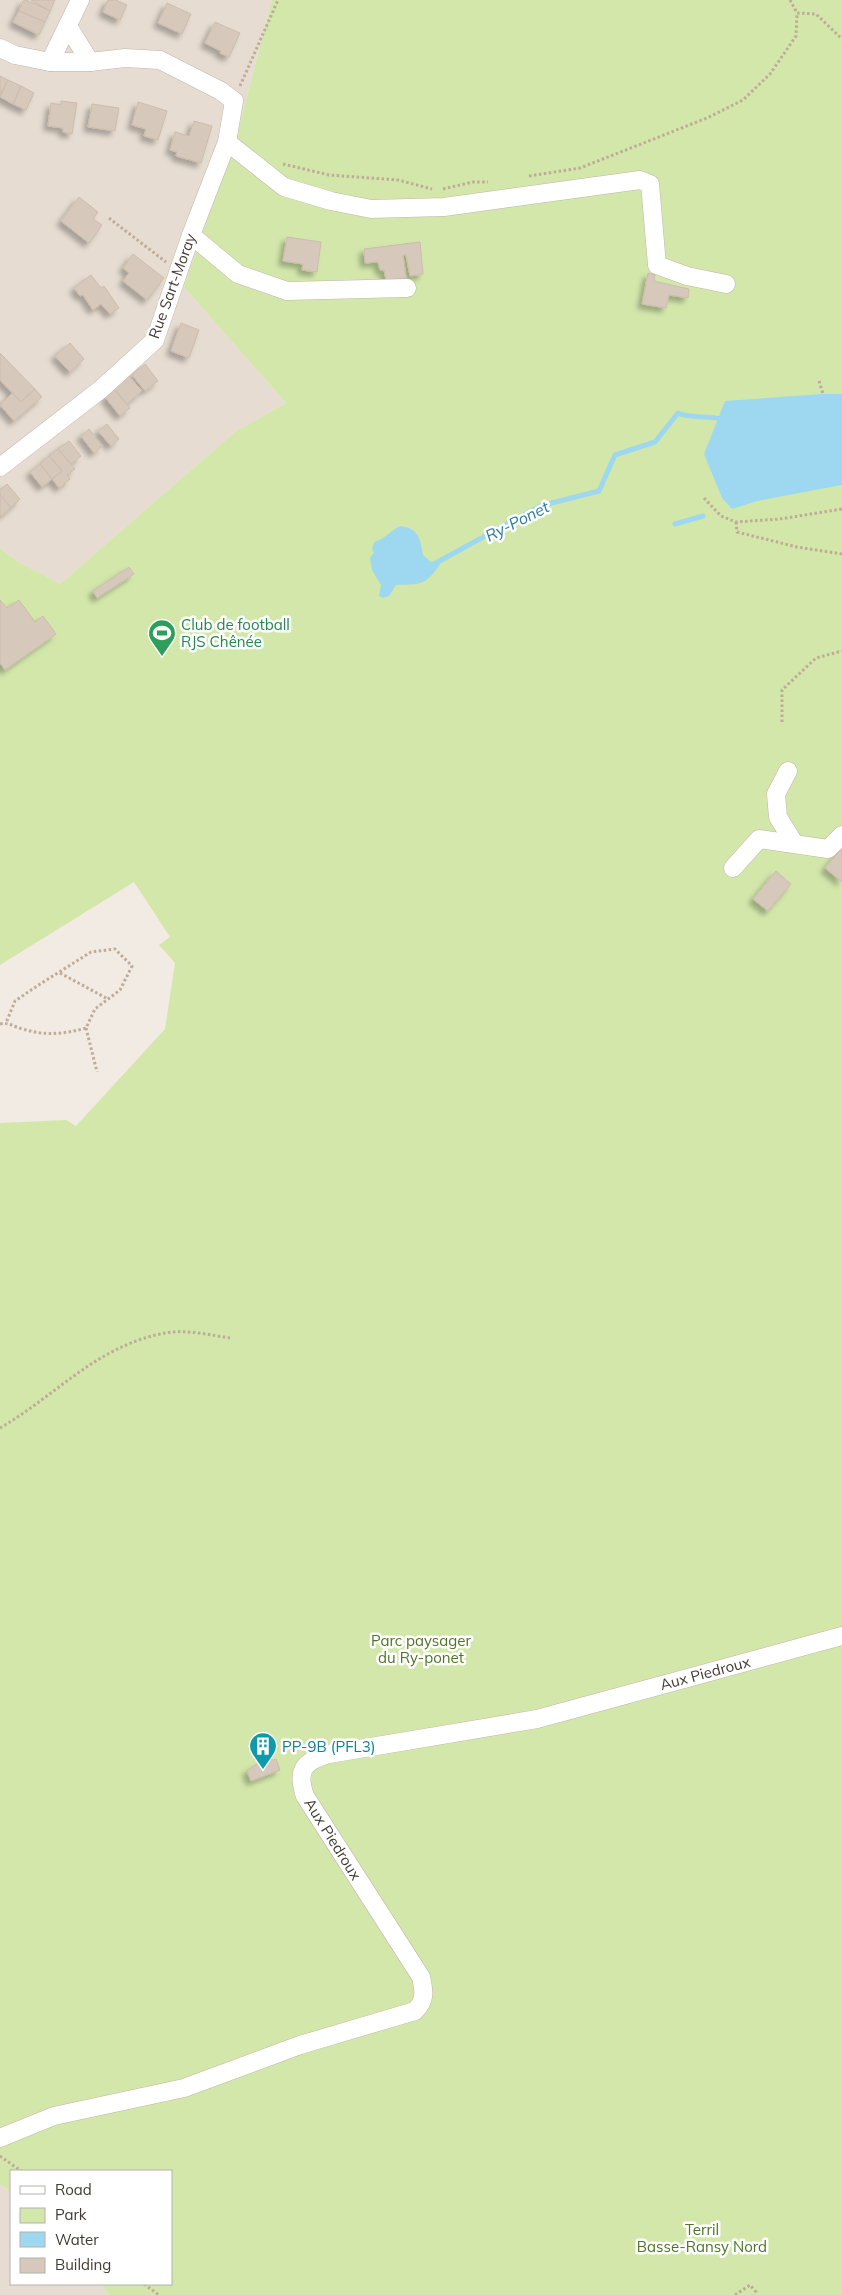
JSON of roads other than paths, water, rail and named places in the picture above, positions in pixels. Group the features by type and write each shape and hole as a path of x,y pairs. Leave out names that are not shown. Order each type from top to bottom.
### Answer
{"street":[{"path":"50,62 80,0"},
{"path":"68,26 90,62"},
{"path":"0,48 15,55 50,62 90,62"},
{"name":"Rue Sart-Moray","path":"0,467 100,390 155,340 190,235 227,142 234,101 221,91 160,60 125,58 90,62"},
{"path":"227,142 284,187 331,201 371,209 444,207 640,180 650,184 658,265 687,276 726,284"},
{"path":"190,235 238,274 287,291 408,288"},
{"path":"788,771 776,794 778,817 794,843"},
{"path":"733,868 759,839 828,849 842,836"},
{"name":"Aux Piedroux","path":"0,2138 54,2116 184,2088 300,2045 415,2011 419,2007 424,1997 421,1977 305,1796 301,1777 305,1765 310,1762 330,1754 537,1719 842,1636"}],"water":[{"path":"842,394 842,485 757,501 732,509 722,498 704,454 725,401"},
{"path":"401,526 412,529 418,535 423,555 431,562 441,563 427,580 417,584 396,585 389,596 383,598 379,596 381,585 372,570 370,558 374,553 372,549 374,542"}],"waterway":[{"name":"Ry-Ponet","path":"434,564 540,506 599,491 615,455 655,442 678,413 724,420"},
{"name":"Ry-Ponet","path":"675,524 703,516"}],"place":[{"name":"Club de football RJS Chênée","path":"162,657"},
{"name":"PP-9B (PFL3)","path":"263,1770"}],"park label":[{"name":"Parc paysager du Ry-ponet","path":"421,1648"},
{"name":"Terril Basse-Ransy Nord","path":"702,2238"}]}
